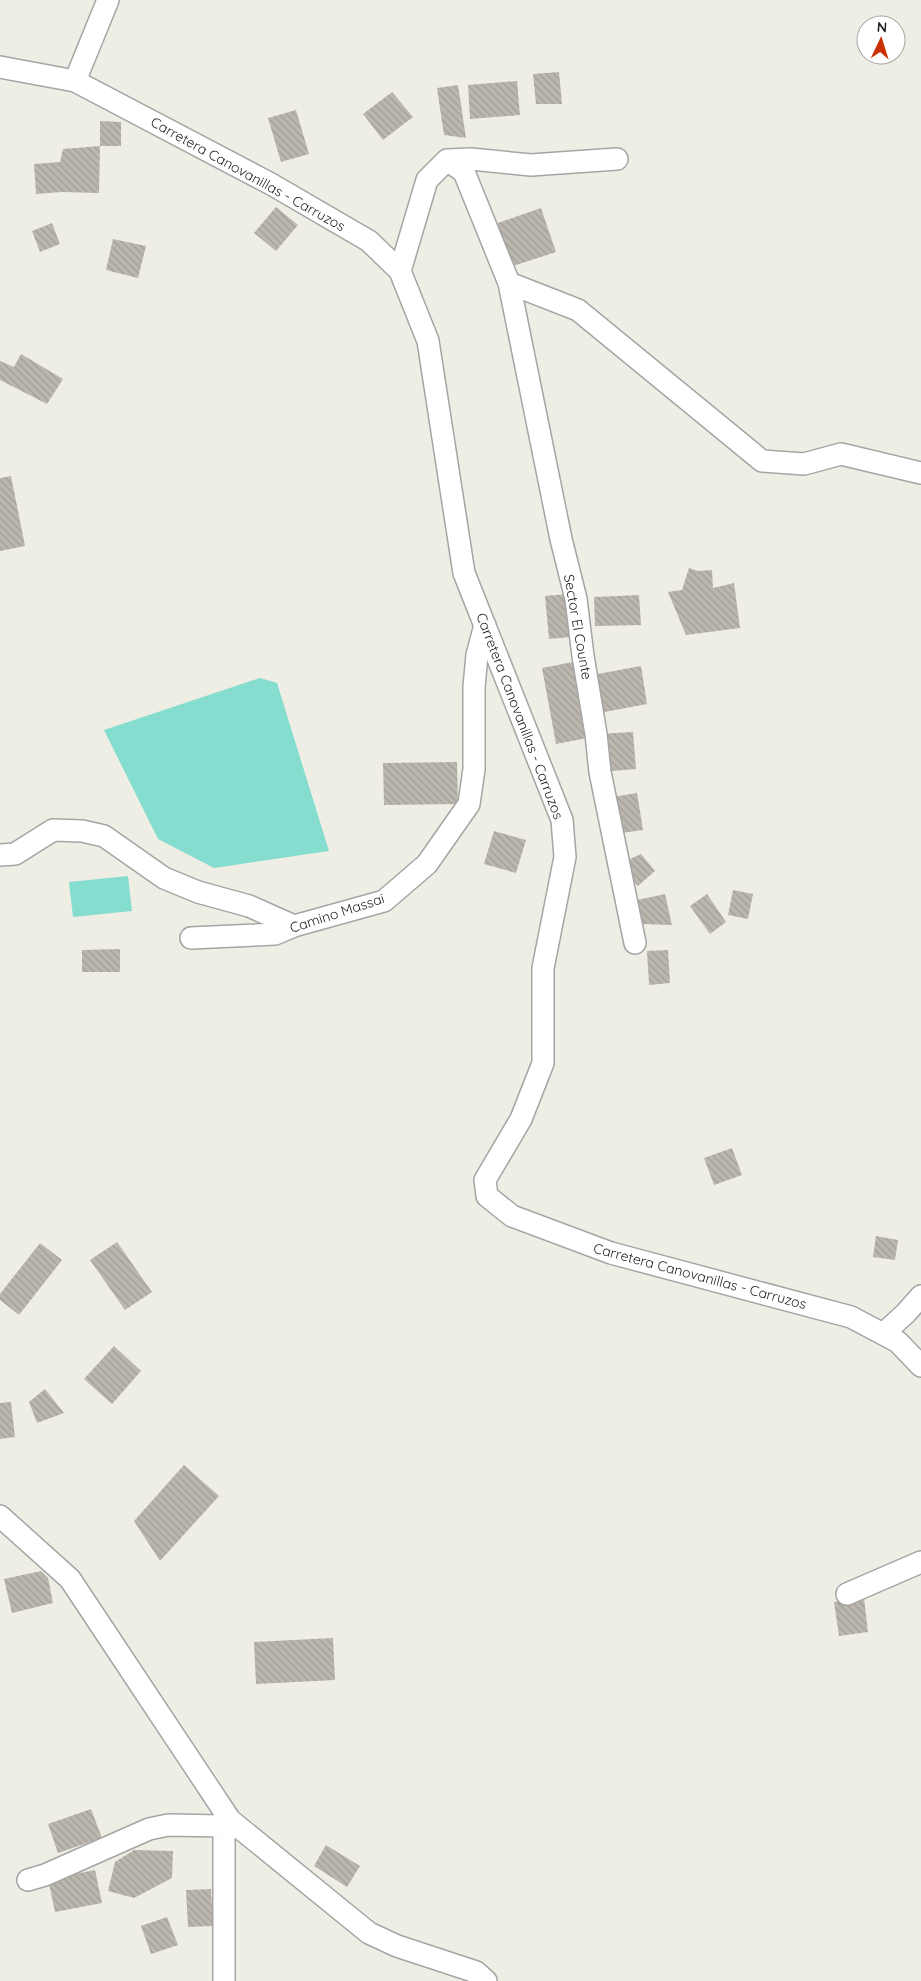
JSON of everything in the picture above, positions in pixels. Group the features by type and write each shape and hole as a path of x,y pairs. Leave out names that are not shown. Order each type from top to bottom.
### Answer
{"street":[{"path":"74,81 108,0"},
{"name":"Carretera Canovanillas - Carruzos","path":"0,67 74,81 279,188 369,241 400,271 428,340 464,573 562,820 565,857 543,968 543,1063 521,1119 485,1180 487,1196 512,1216 611,1253 851,1317 898,1342 921,1366"},
{"path":"400,271 427,180 447,160 472,159 531,165 617,159"},
{"name":"Sector El Counte","path":"447,160 464,172 509,284 561,539 576,599 600,772 635,943"},
{"path":"509,284 578,310 762,461 804,464 841,454 921,473"},
{"name":"Camino Massai","path":"191,938 275,934 294,926 384,901 427,864 469,804 474,769 474,688 477,655 485,625"},
{"path":"0,855 15,854 53,830 82,831 104,836 164,878 198,892 249,906 294,926"},
{"path":"883,1334 921,1296"},
{"path":"0,1516 70,1579 227,1823 370,1933 397,1946 476,1972 486,1981"},
{"path":"847,1594 921,1562"},
{"path":"28,1880 44,1876 149,1829 168,1825 227,1823"},
{"path":"224,1981 227,1823"}],"shaded area":[{"path":"260,678 277,683 329,851 214,868 158,839 104,730"},
{"path":"128,876 132,911 73,917 69,882"}],"building":[{"path":"559,72 562,104 536,104 533,74"},
{"path":"517,81 520,115 470,119 468,85"},
{"path":"458,85 466,138 444,135 437,88"},
{"path":"392,92 413,117 383,140 363,114"},
{"path":"296,110 309,154 281,162 268,118"},
{"path":"100,121 121,122 121,146 100,146"},
{"path":"100,146 99,193 62,192 36,194 34,164 60,162 63,149"},
{"path":"276,207 298,225 276,251 254,233"},
{"path":"541,208 556,252 510,267 495,224"},
{"path":"52,223 60,244 40,252 32,231"},
{"path":"113,239 146,246 138,278 106,270"},
{"path":"21,354 63,379 47,404 0,380 0,361 14,367"},
{"path":"11,476 25,546 0,551 0,478"},
{"path":"689,568 698,571 712,570 713,588 734,583 740,628 686,635 668,592 682,590"},
{"path":"568,594 571,637 549,639 545,596"},
{"path":"639,595 641,625 595,626 594,597"},
{"path":"578,661 593,737 556,744 542,668"},
{"path":"641,666 647,704 599,713 592,675"},
{"path":"633,732 636,769 600,772 596,734"},
{"path":"457,762 458,804 384,805 383,763"},
{"path":"637,793 643,830 622,833 606,798"},
{"path":"494,831 526,840 516,873 484,864"},
{"path":"641,854 655,871 638,886 619,864"},
{"path":"733,890 753,894 748,919 728,915"},
{"path":"665,894 672,925 642,924 637,900"},
{"path":"707,894 726,922 710,934 690,906"},
{"path":"120,949 120,972 82,972 82,950"},
{"path":"668,950 670,983 649,985 647,951"},
{"path":"732,1148 742,1175 714,1185 704,1158"},
{"path":"876,1236 898,1240 895,1260 873,1257"},
{"path":"117,1242 152,1292 125,1310 90,1260"},
{"path":"40,1243 62,1260 19,1315 0,1300 0,1294"},
{"path":"114,1346 141,1371 112,1404 84,1379"},
{"path":"45,1389 64,1413 37,1423 29,1402"},
{"path":"11,1402 15,1437 0,1439 0,1403"},
{"path":"184,1465 219,1496 160,1561 134,1521"},
{"path":"41,1571 48,1578 53,1603 12,1613 4,1579"},
{"path":"864,1598 868,1632 839,1636 834,1602"},
{"path":"333,1638 335,1680 256,1684 254,1642"},
{"path":"91,1809 102,1838 58,1853 48,1824"},
{"path":"326,1845 360,1866 347,1887 314,1866"},
{"path":"134,1850 173,1851 172,1878 134,1898 108,1891 115,1862"},
{"path":"95,1870 102,1903 55,1912 48,1879"},
{"path":"211,1889 213,1926 188,1927 186,1890"},
{"path":"167,1917 178,1945 151,1954 141,1926"}]}
